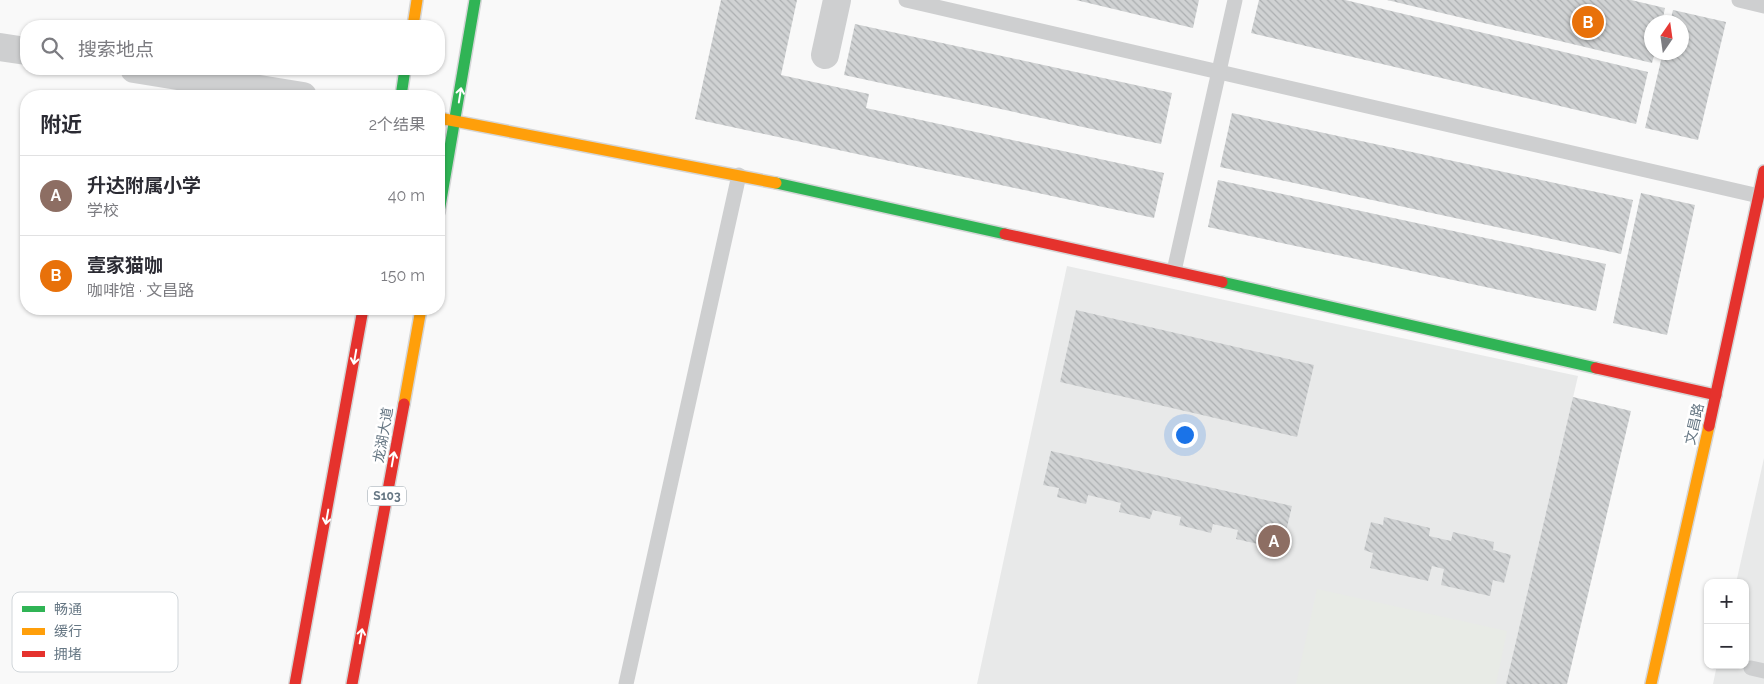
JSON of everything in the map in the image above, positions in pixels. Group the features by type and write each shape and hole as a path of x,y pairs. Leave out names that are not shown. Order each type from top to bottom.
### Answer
{"main road":[{"path":"413,20 417,0"},
{"path":"445,180 475,0"},
{"path":"402,90 404,75"},
{"path":"445,119 739,175 1174,271 1716,395"},
{"name":"文昌路","path":"1651,684 1764,171"},
{"path":"296,684 363,315"},
{"name":"龙湖大道","path":"352,684 420,315"}],"street":[{"path":"825,55 837,0"},
{"path":"0,47 20,50"},
{"path":"172,75 265,90"}],"lane":[{"path":"906,0 1759,196"},
{"path":"1174,271 1235,0"},
{"path":"1739,0 1764,6"},
{"path":"626,684 739,175"}],"shaded area":[{"path":"1067,266 1578,376 1506,684 977,684"},
{"path":"1764,458 1764,684 1713,684 1716,669 1749,669 1749,579 1737,579"},
{"path":"1317,589 1507,631 1496,684 1296,684"}],"building":[{"path":"721,0 797,0 781,75 869,94 866,108 1164,173 1154,218 695,119"},
{"path":"1076,0 1199,0 1193,28"},
{"path":"1259,0 1345,0 1648,72 1636,124 1251,33"},
{"path":"1387,0 1631,0 1665,8 1664,15 1644,15 1644,60 1653,60 1652,63"},
{"path":"1673,10 1726,22 1698,140 1645,128 1661,60 1689,60 1689,15 1672,15"},
{"path":"855,24 1172,93 1161,144 844,75"},
{"path":"1232,113 1633,200 1621,254 1220,167"},
{"path":"1218,180 1606,264 1596,311 1208,227"},
{"path":"1641,193 1695,205 1667,335 1613,323"},
{"path":"1076,310 1314,365 1297,437 1060,382"},
{"path":"1573,397 1631,411 1567,684 1506,684"},
{"path":"1051,451 1292,506 1284,540 1273,538 1271,547 1236,539 1238,530 1213,524 1211,533 1179,525 1181,517 1153,510 1150,519 1119,512 1121,503 1088,495 1086,504 1057,497 1059,488 1043,485"},
{"path":"1384,517 1430,528 1429,536 1451,541 1453,532 1494,542 1493,550 1511,555 1504,583 1493,580 1490,596 1441,585 1444,569 1432,566 1428,581 1370,568 1373,553 1364,550 1371,522 1383,525"}],"traffic: fast":[{"path":"445,177 475,0"},
{"path":"402,90 404,75"},
{"path":"776,183 1005,234"},
{"path":"1222,282 1596,368"}],"traffic: slow":[{"path":"414,20 417,0"},
{"path":"445,119 776,183"},
{"path":"404,404 420,315"},
{"path":"1651,684 1709,426"}],"traffic: jam":[{"path":"1709,426 1764,171"},
{"path":"1005,234 1222,282"},
{"path":"295,684 362,315"},
{"path":"1596,368 1716,395"},
{"path":"352,684 404,404"}],"place":[{"name":"壹家猫咖","path":"1588,22"},
{"name":"升达附属小学","path":"1274,541"}]}
